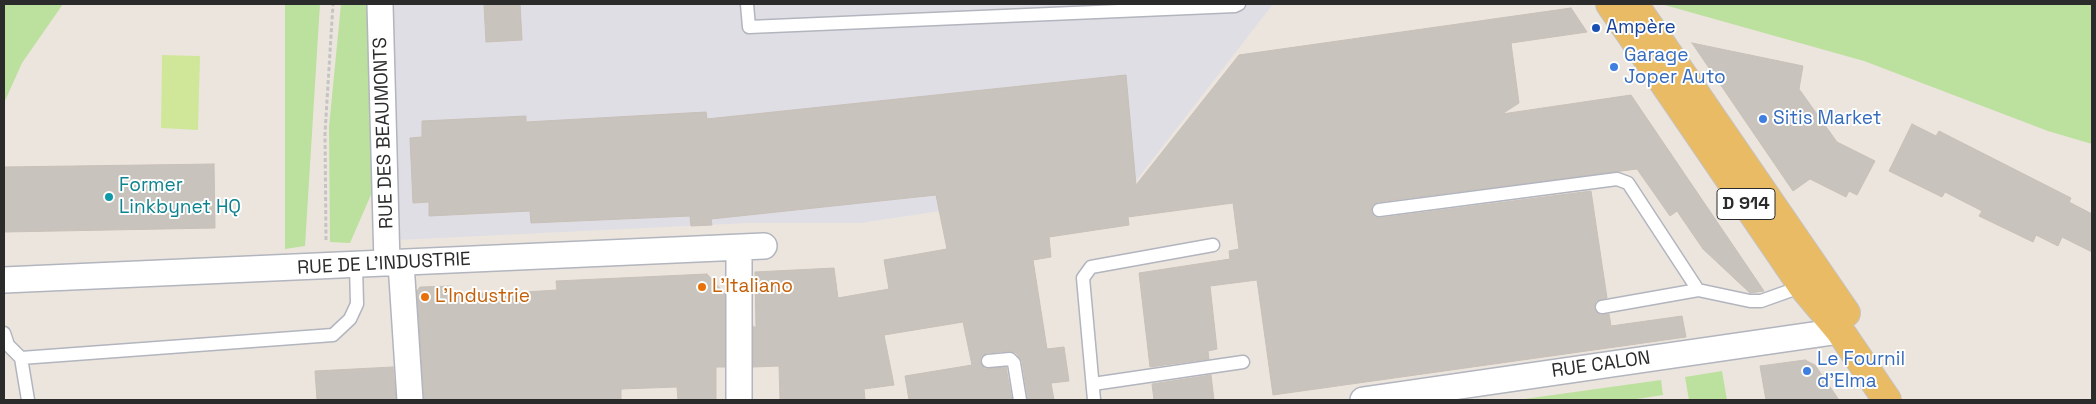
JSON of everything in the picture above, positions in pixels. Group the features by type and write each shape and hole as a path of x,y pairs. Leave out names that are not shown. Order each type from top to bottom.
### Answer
{"main road":[{"name":"D 914","path":"1610,4 1684,95 1812,281 1907,400"},
{"name":"D 914","path":"1634,4 1684,95"},
{"name":"D 914","path":"1812,281 1840,331 1887,400"}],"street":[{"name":"RUE DES BEAUMONTS","path":"380,4 394,263 410,400"},
{"name":"RUE DE L'INDUSTRIE","path":"4,280 764,246"},
{"path":"739,248 739,400"},
{"name":"RUE CALON","path":"1363,400 1840,331"}],"lane":[{"path":"747,4 749,27 1239,4"},
{"path":"1379,210 1617,179 1628,183 1698,290"},
{"path":"1094,400 1083,278 1091,266 1213,245"},
{"path":"21,358 333,335 350,319 357,304 356,265"},
{"path":"1602,307 1698,290 1750,301 1761,301 1812,281"},
{"path":"4,333 8,346 21,358 28,400"},
{"path":"988,361 1010,359 1014,363 1020,400"},
{"path":"1093,384 1243,362"}],"path":[{"path":"326,266 325,133 333,4"}],"shaded area":[{"path":"392,4 1273,4 1135,182 860,223 748,223 398,240"}],"green space":[{"path":"4,4 63,4 22,63 4,103"},
{"path":"285,4 320,4 305,246 285,249"},
{"path":"341,4 376,4 380,174 350,243 330,242 329,127"},
{"path":"1661,4 2092,4 2092,144 2048,131 1864,61"},
{"path":"162,55 200,56 198,130 161,128"},
{"path":"1722,371 1727,400 1689,400 1685,377"},
{"path":"1661,380 1663,395 1630,400 1517,400"}],"building":[{"path":"484,4 520,4 522,40 486,42"},
{"path":"1571,8 1587,32 1511,43 1519,103 1502,114 1631,95 1764,291 1750,293 1703,249 1677,211 1670,216 1637,169 1378,202 1372,206 1371,212 1375,217 1380,218 1591,191 1607,298 1596,301 1594,308 1596,312 1600,315 1609,314 1611,326 1682,316 1686,337 1273,395 1257,280 1210,286 1217,349 1208,351 1209,359 1150,367 1139,273 1230,259 1229,251 1239,249 1233,203 1128,217 1129,225 1049,237 1051,257 1033,260 1047,349 1064,347 1069,381 1051,383 1054,400 1028,400 1022,361 1016,353 1010,351 987,353 981,357 980,361 985,369 1006,367 1012,400 909,400 905,376 972,365 963,322 884,335 894,385 864,389 865,400 780,400 779,366 753,367 753,326 756,328 755,272 834,268 838,298 889,289 884,260 947,249 936,195 711,219 712,225 691,226 690,216 531,223 530,211 429,216 429,202 413,203 410,138 422,137 422,121 526,116 526,122 706,112 707,119 1126,75 1136,185 1239,55"},
{"path":"1692,43 1803,66 1799,89 1837,142 1875,161 1857,195 1849,191 1846,197 1810,179 1793,191"},
{"path":"1912,124 1936,136 1939,131 2071,198 2069,202 2092,214 2092,252 2062,237 2058,246 2036,235 2033,242 1979,216 1982,211 1945,192 1942,197 1889,171"},
{"name":"Former Linkbynet HQ","path":"214,164 215,228 4,232 4,167"},
{"path":"707,274 725,294 725,367 716,367 716,400 678,400 677,387 621,389 621,400 424,400 417,291 420,287 452,286 453,294 525,292 557,290 556,281"},
{"path":"1805,360 1815,365 1839,400 1766,400 1760,366"},
{"path":"393,367 396,400 317,400 315,371"},
{"path":"1211,375 1214,400 1154,400 1152,384"}],"place":[{"name":"Ampère","path":"1596,28"},
{"name":"Garage Joper Auto","path":"1614,67"},
{"name":"Sitis Market","path":"1763,119"},
{"name":"Former Linkbynet HQ","path":"109,197"},
{"name":"L'Italiano","path":"702,287"},
{"name":"L'Industrie","path":"425,297"},
{"name":"Le Fournil d'Elma","path":"1807,371"}]}
